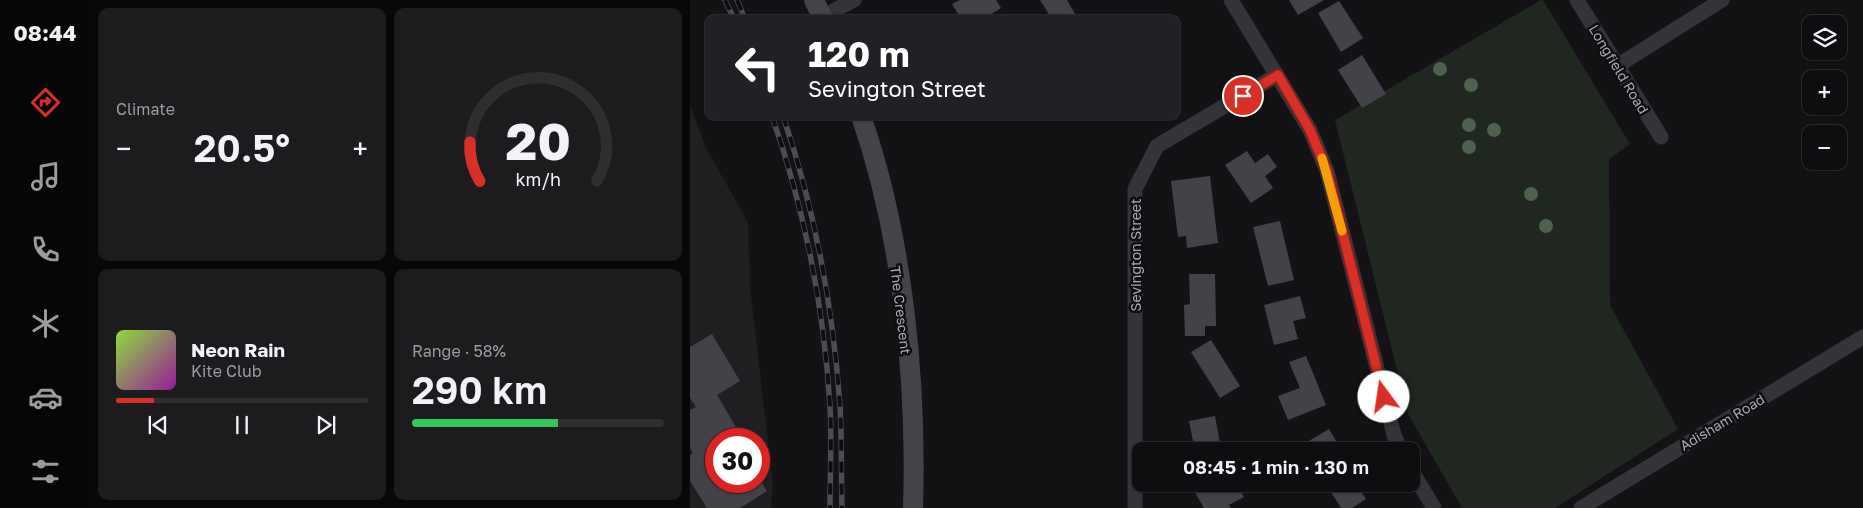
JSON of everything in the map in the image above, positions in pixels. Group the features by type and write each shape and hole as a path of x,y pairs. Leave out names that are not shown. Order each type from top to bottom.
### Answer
{"main road":[{"name":"The Crescent","path":"862,120 885,204 901,295 910,393 913,508"}],"street":[{"path":"820,12 854,0"},
{"path":"1231,0 1310,130 1327,171 1397,442"},
{"name":"Longfield Road","path":"1577,0 1661,138"},
{"path":"1616,66 1722,0"},
{"name":"Sevington Street","path":"1135,508 1135,189 1157,146 1278,75"},
{"name":"Adisham Road","path":"1581,508 1863,337"},
{"path":"1420,485 1434,508"}],"shaded area":[{"path":"1543,0 1630,144 1609,159 1610,305 1678,429 1555,508 1462,508 1408,414 1335,120"},
{"path":"690,104 706,148 748,222 750,287 766,428 705,428 705,493 770,493 770,458 773,484 771,508 690,508"}],"building":[{"path":"960,0 996,0 1001,8 990,15 959,15 952,4"},
{"path":"1040,0 1067,0 1076,15 1049,15"},
{"path":"1289,0 1324,0 1298,15"},
{"path":"1339,1 1363,38 1341,52 1318,13"},
{"path":"1362,55 1386,94 1362,108 1338,70"},
{"path":"1247,151 1255,163 1268,154 1277,167 1265,176 1273,188 1251,203 1225,165"},
{"path":"1210,176 1218,243 1187,248 1186,236 1178,237 1171,181"},
{"path":"1280,221 1294,280 1268,286 1253,227"},
{"path":"1189,274 1215,274 1216,326 1205,326 1205,336 1185,336 1184,305 1190,304"},
{"path":"1300,296 1306,318 1293,321 1298,339 1274,345 1264,305"},
{"path":"712,334 740,381 717,395 736,428 705,428 705,493 764,493 740,508 707,508 690,481 690,455 693,453 690,448 690,410 696,407 690,398 690,347"},
{"path":"1211,340 1240,386 1220,398 1191,352"},
{"path":"1306,356 1326,405 1288,420 1278,396 1300,388 1289,362"},
{"path":"1215,416 1220,442 1193,442 1189,421"},
{"path":"1329,429 1337,442 1307,442"},
{"path":"1195,492 1241,492 1244,497 1229,505 1231,508 1204,508"},
{"path":"1331,492 1361,492 1366,499 1352,508 1341,508"}],"railway":[{"path":"725,0 732,15"},
{"path":"737,0 743,15"},
{"path":"773,120 803,222 823,332 831,419 830,508"},
{"path":"784,120 813,223 833,332 840,406 842,508"}],"slow traffic":[{"path":"1322,158 1342,231"}],"route":[{"path":"1243,96 1278,75 1310,130 1327,171 1384,397"}]}
